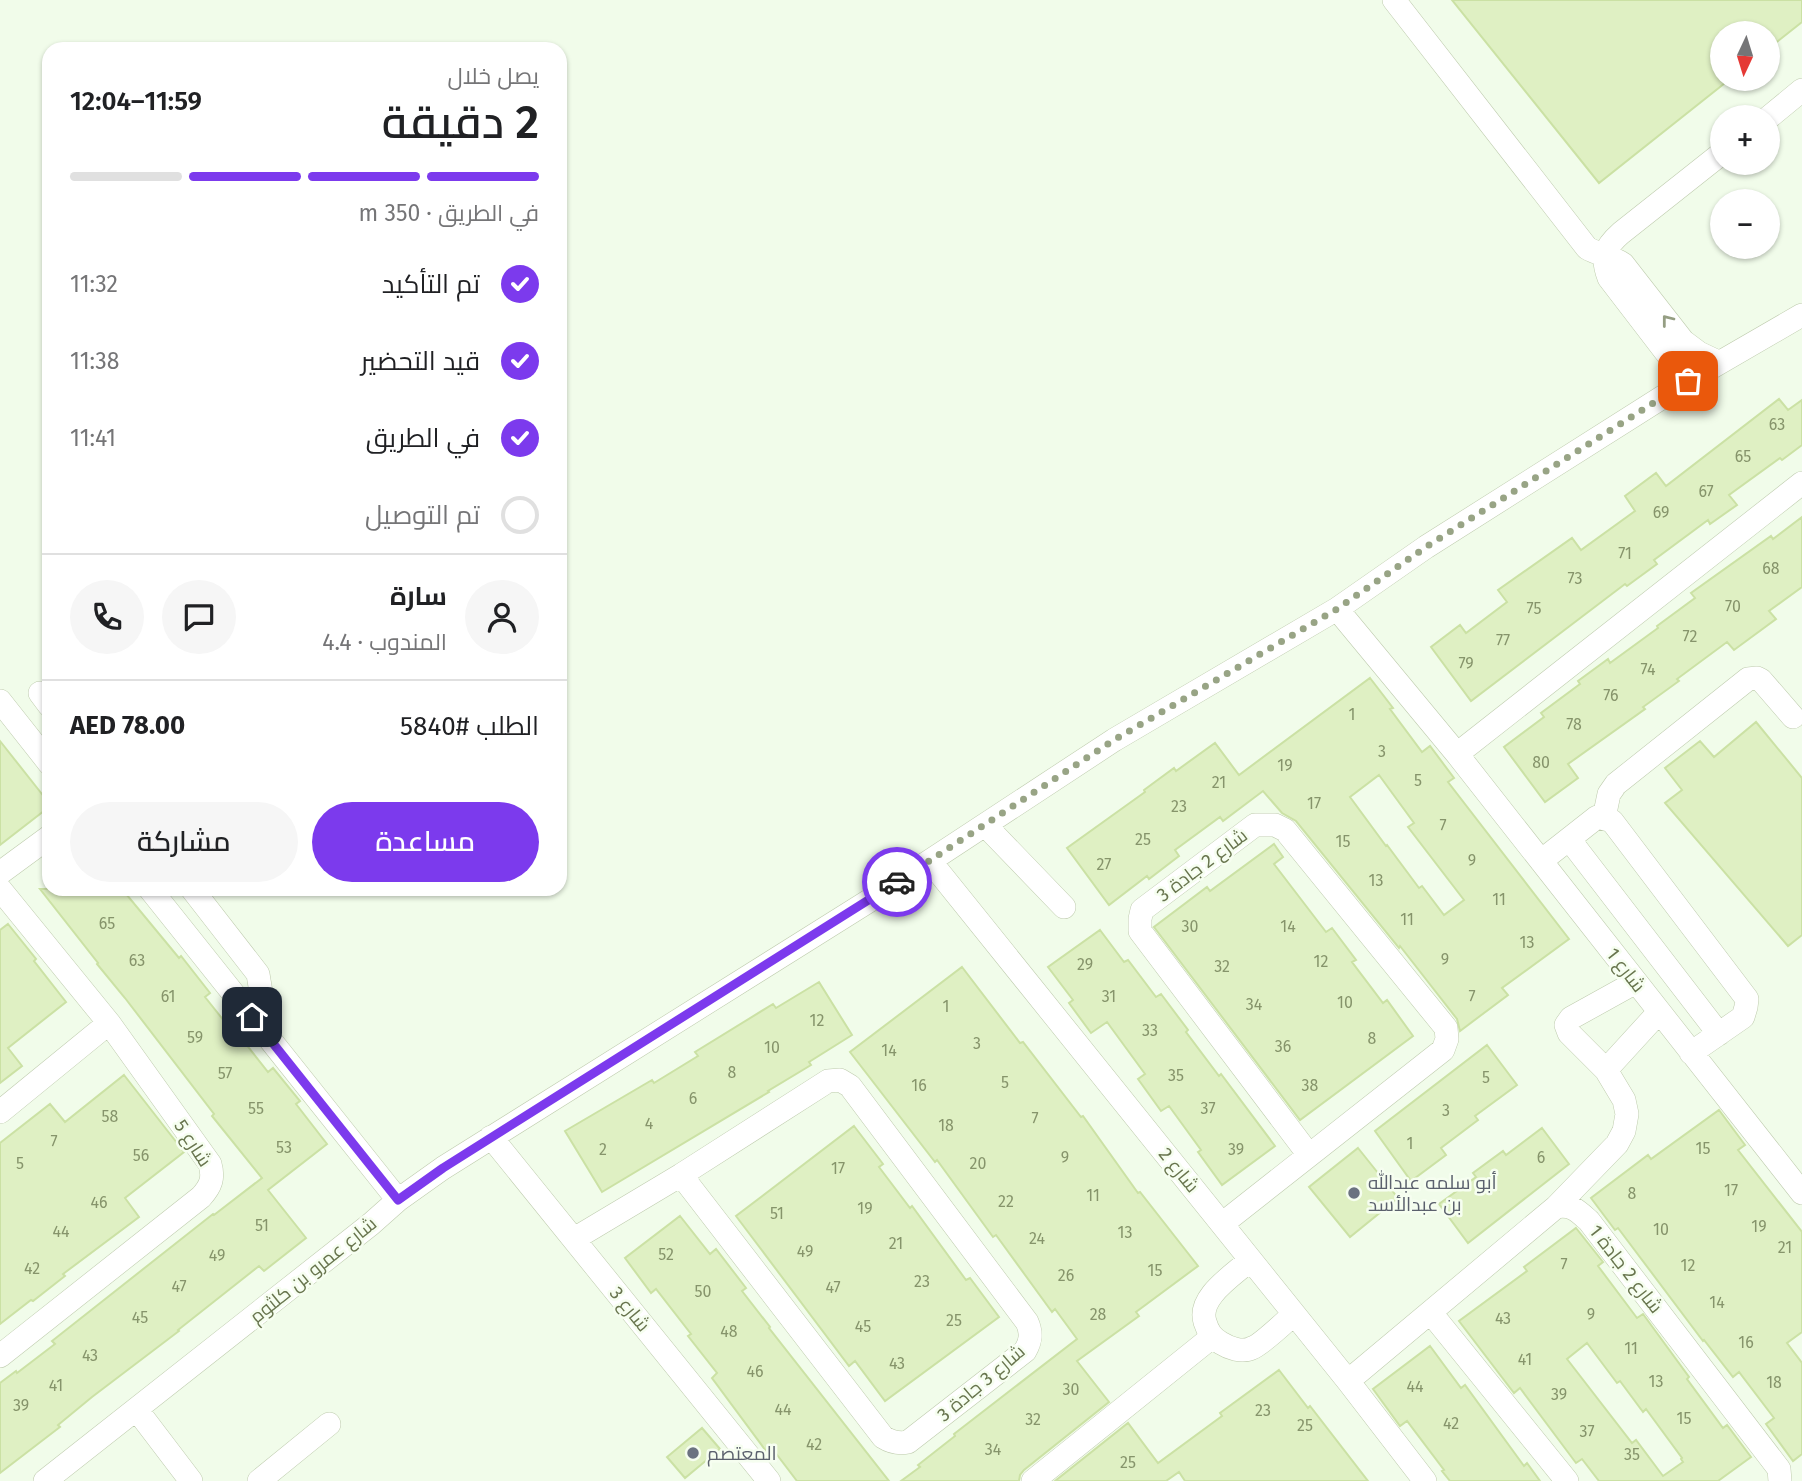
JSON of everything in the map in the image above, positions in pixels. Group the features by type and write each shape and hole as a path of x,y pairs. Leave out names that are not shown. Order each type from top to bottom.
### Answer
{"street":[{"path":"1394,0 1587,248 1619,261 1683,341 1718,362"},
{"path":"1780,108 1802,90"},
{"path":"1688,381 1609,278 1604,255 1621,233 1710,163"},
{"name":"شارع عمرو بن كلثوم","path":"45,1481 398,1200 443,1168 930,861 1114,740 1337,609 1426,547 1718,362 1802,315"},
{"path":"1458,754 1802,483"},
{"name":"شارع 1","path":"1337,609 1458,754 1691,1054 1799,1186"},
{"path":"1604,818 1609,794 1616,784 1748,679 1757,677 1761,680 1799,718"},
{"path":"0,701 8,729 42,756"},
{"path":"1541,861 1597,817 1612,821 1747,999 1743,1017 1691,1054"},
{"path":"985,825 1065,907"},
{"name":"شارع 2 جادة 3","path":"1222,1224 1310,1155 1443,1050 1447,1034 1446,1028 1285,830 1275,825 1255,825 1142,910 1140,930 1310,1155"},
{"path":"1569,839 1719,1034"},
{"path":"0,873 42,842"},
{"name":"شارع 2","path":"930,861 1348,1381 1425,1481"},
{"name":"شارع 5","path":"0,889 109,1023 210,1164 212,1173 212,1181 201,1197 0,1356"},
{"path":"156,896 398,1200"},
{"path":"197,896 258,974 269,1038"},
{"path":"1348,1381 1556,1207 1618,1144 1627,1114 1624,1100 1606,1070 1569,1033 1566,1025 1571,1018 1636,982"},
{"path":"1606,1070 1659,1012"},
{"path":"0,1112 109,1023"},
{"name":"شارع 3 جادة 3","path":"574,1239 834,1079 849,1086 1027,1322 1031,1337 1029,1345 1025,1351 908,1442 888,1441 681,1175"},
{"name":"شارع 3","path":"491,1137 761,1478"},
{"name":"شارع 2 جادة 1","path":"1556,1207 1565,1205 1574,1208 1589,1221 1779,1469 1780,1481"},
{"path":"1250,1260 1208,1297 1203,1316 1212,1337 1232,1348 1252,1348 1294,1314"},
{"path":"1431,1313 1567,1481"},
{"path":"1033,1481 1212,1337"},
{"path":"136,1410 191,1481"},
{"path":"259,1481 329,1424"}],"building":[{"path":"1452,0 1802,0 1802,22 1780,39 1780,21 1710,21 1710,91 1715,91 1599,183"},
{"path":"1779,399 1788,410 1802,400 1802,445 1729,495 1737,505 1710,524 1708,520 1654,560 1657,564 1627,586 1625,584 1471,701 1431,647 1460,625 1466,633 1507,602 1498,590 1572,538 1581,550 1635,511 1625,496 1656,473 1666,486"},
{"path":"1802,517 1802,587 1769,611 1776,619 1734,650 1727,642 1677,679 1679,681 1643,707 1645,709 1568,764 1578,778 1545,802 1504,747 1544,717 1541,713 1580,684 1578,681 1608,659 1610,663 1695,598 1691,593"},
{"path":"1370,678 1422,752 1430,746 1454,778 1448,782 1569,939 1502,988 1508,995 1460,1031 1457,1019 1400,946 1399,948 1296,821 1282,813 1263,791 1223,821 1220,817 1175,850 1179,856 1109,905 1067,848 1174,768 1176,771 1215,743 1239,775","holes":["1379,775 1414,823 1408,827 1464,900 1444,915 1422,886 1419,888 1350,797"]},
{"path":"1756,722 1802,778 1802,935 1788,946 1665,803 1682,790 1665,768 1700,741 1714,757"},
{"path":"0,741 42,794 42,812 0,845"},
{"path":"1274,844 1283,857 1274,864 1326,932 1332,928 1356,960 1352,962 1383,1003 1387,1000 1413,1036 1300,1120 1154,927 1207,887 1210,891"},
{"path":"45,896 128,896 210,993 205,997 236,1036 238,1034 268,1072 273,1068 300,1101 296,1104 327,1144 268,1190 306,1238 264,1271 259,1266 0,1473 0,1383 55,1344 52,1341 262,1178 212,1116 214,1114"},
{"path":"8,924 66,1002 8,1048 22,1066 0,1083 0,930"},
{"path":"1100,930 1124,962 1128,960 1156,997 1161,994 1219,1076 1221,1074 1275,1146 1222,1185 1169,1106 1161,1111 1138,1079 1145,1074 1107,1022 1091,1033 1069,1003 1073,1000 1048,967"},
{"path":"962,967 1020,1043 1023,1042 1081,1117 1083,1116 1138,1193 1140,1192 1198,1266 1136,1312 1139,1316 1077,1361 1109,1402 1024,1470 1019,1481 901,1481 955,1436 954,1434 1077,1339 1055,1309 1052,1312 996,1235 993,1237 937,1160 935,1162 850,1052"},
{"path":"819,982 852,1035 769,1092 602,1192 565,1131 652,1080 654,1083 698,1056 695,1052 773,1004 776,1008"},
{"path":"1487,1045 1517,1085 1475,1116 1478,1120 1441,1148 1446,1155 1411,1181 1375,1131"},
{"path":"124,1075 184,1152 125,1198 139,1217 0,1324 0,1143 50,1104 65,1122"},
{"path":"1719,1110 1745,1145 1738,1150 1802,1232 1802,1332 1787,1343 1802,1363 1802,1454 1793,1461 1766,1424 1774,1418 1739,1372 1733,1377 1618,1228 1615,1230 1591,1198 1648,1155 1651,1159"},
{"path":"854,1126 883,1164 879,1167 910,1208 912,1206 966,1280 970,1278 999,1317 885,1401 855,1361 849,1366 736,1216"},
{"path":"1542,1128 1569,1164 1468,1243 1439,1204 1476,1177 1473,1173 1503,1151 1506,1155"},
{"name":"أبو سلمه عبدالله بن عبدالأسد","path":"1358,1148 1398,1198 1350,1237 1309,1187"},
{"path":"680,1216 710,1254 716,1249 746,1288 742,1291 769,1328 889,1481 797,1481 771,1447 766,1451 712,1378 717,1373 688,1336 691,1334 656,1289 651,1293 625,1258"},
{"path":"1576,1228 1603,1262 1598,1266 1637,1318 1643,1314 1723,1428 1727,1425 1751,1457 1718,1481 1599,1481 1582,1459 1576,1463 1520,1388 1514,1393 1459,1321 1527,1271 1524,1267","holes":["1587,1343 1617,1383 1620,1381 1643,1412 1646,1409 1682,1458 1683,1462 1663,1476 1636,1440 1632,1443 1567,1359"]},
{"path":"1430,1346 1461,1388 1465,1385 1524,1466 1527,1463 1540,1481 1450,1481 1407,1421 1400,1426 1373,1389"},
{"path":"1279,1370 1368,1481 1185,1481 1179,1472 1166,1481 1055,1481 1128,1423 1158,1463"},
{"name":"المعتصم","path":"702,1428 720,1449 685,1478 667,1457"}],"way so far":[{"path":"897,882 1114,740 1337,609 1426,547 1688,381"}],"place":[{"name":"أبو سلمه عبدالله بن عبدالأسد","path":"1354,1193"},
{"name":"المعتصم","path":"693,1453"}],"route":[{"path":"252,1017 398,1200 443,1168 897,882"}]}
